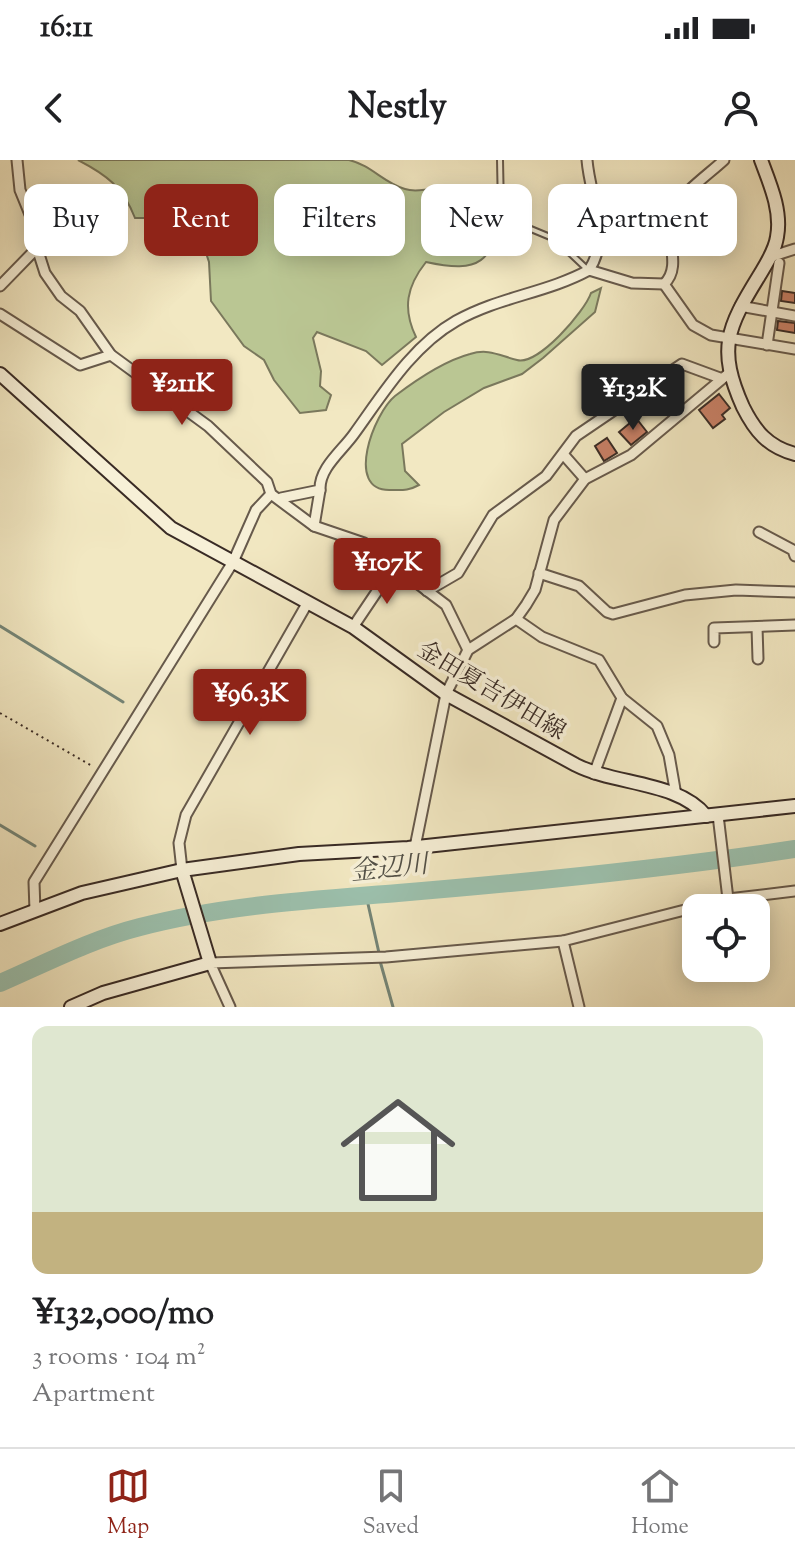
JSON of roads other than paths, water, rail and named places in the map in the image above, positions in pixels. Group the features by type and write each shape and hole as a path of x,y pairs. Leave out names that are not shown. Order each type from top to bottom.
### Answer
{"main road":[{"path":"761,160 778,215 774,260 740,306 728,337 724,376 754,430 767,442 795,454"},
{"name":"金田夏吉伊田線","path":"0,374 171,528 353,627 446,694 594,774 676,795 715,818"},
{"path":"0,924 82,893 182,870 299,854 415,847 715,818 794,804"},
{"path":"71,1007 103,993 209,960 182,870"}],"street":[{"path":"17,160 24,200"},
{"path":"314,526 319,480 384,387 436,334 487,307 567,282 589,270 598,257 602,232 591,196 587,160"},
{"path":"664,284 672,270 668,224 675,207 724,160"},
{"path":"767,345 774,260 795,249"},
{"path":"0,286 29,256"},
{"path":"40,256 45,273 61,296 80,311 111,355 208,426 267,482 276,496 295,514 314,526 364,543 446,605 455,617 468,650"},
{"path":"589,270 632,283 664,284"},
{"path":"664,284 693,325 711,335 795,349"},
{"path":"740,306 795,316"},
{"path":"0,314 80,365 111,355"},
{"path":"427,591 458,573 493,515 535,485 576,436 682,364 724,376"},
{"path":"415,847 446,694 468,650 516,619 535,590 554,520 585,479 631,455 724,376"},
{"path":"563,454 585,479"},
{"path":"35,911 34,882 233,562 256,510 276,496 320,490"},
{"path":"759,532 793,550 795,556"},
{"path":"353,627 394,566"},
{"path":"539,573 579,586 613,614 685,595 736,590 795,592"},
{"path":"182,870 179,843 186,815 308,602"},
{"path":"516,619 542,637 599,660 622,698 657,726 669,755 676,795"},
{"path":"714,642 714,628 795,625"},
{"path":"757,627 758,659"},
{"path":"594,774 622,698"},
{"path":"715,818 727,894"},
{"path":"770,894 795,891"},
{"path":"230,1007 209,960 386,957 563,941 682,911"},
{"path":"563,941 579,1007"}],"lane":[{"path":"500,160 501,210 514,222 561,244 589,270"}],"waterway":[{"path":"0,626 123,702"},
{"path":"0,825 35,846"},
{"name":"金辺川","path":"0,983 104,938 204,913 597,874 795,849"},
{"path":"366,895 379,953"},
{"path":"380,961 393,1007"}]}
